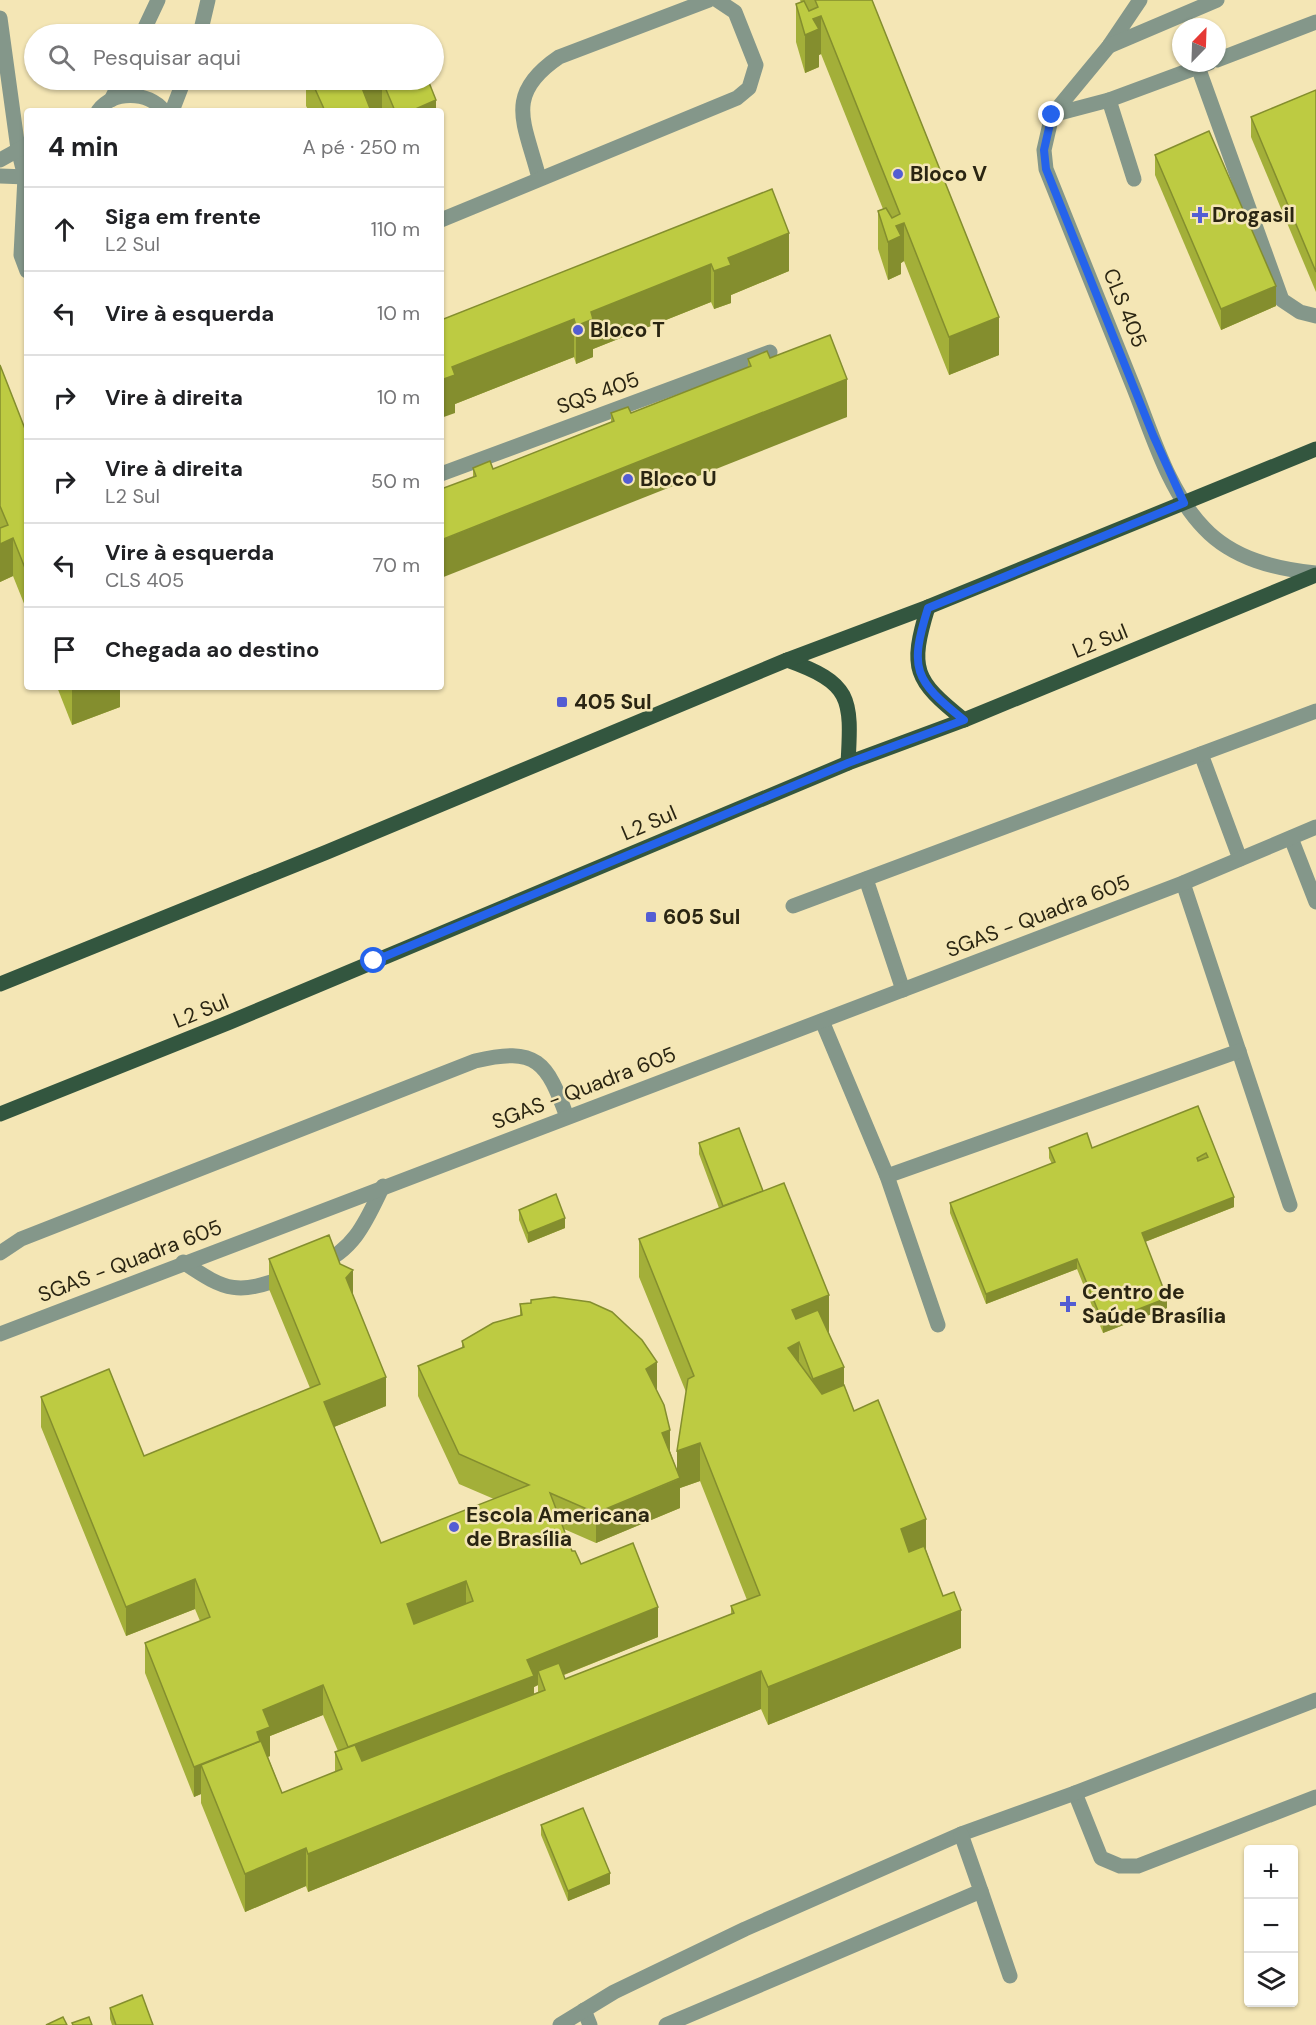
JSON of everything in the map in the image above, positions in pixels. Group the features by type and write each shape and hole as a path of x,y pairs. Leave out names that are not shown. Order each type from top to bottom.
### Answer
{"main road":[{"path":"0,984 338,848 787,660 928,608 1316,449"},
{"name":"L2 Sul","path":"0,1114 230,1022 848,763 964,720 1316,574"},
{"path":"928,608 916,656 919,673 934,696 964,720"},
{"path":"787,660 820,672 837,684 846,703 850,726 848,763"}],"street":[{"path":"147,24 158,0"},
{"path":"202,24 208,0"},
{"path":"539,178 521,108 526,90 539,71 559,57 709,0"},
{"path":"444,219 737,98 749,88 756,65 735,12 717,0"},
{"name":"CLS 405","path":"1140,0 1109,46 1052,115 1044,150 1046,169 1153,435 1184,503 1205,530 1242,555 1282,569 1316,574"},
{"path":"1109,46 1217,0"},
{"path":"0,18 23,147 0,160"},
{"path":"1226,57 1316,22"},
{"path":"1052,115 1109,100 1185,72"},
{"path":"1206,72 1282,300 1300,312 1316,316"},
{"path":"102,108 111,100 116,90"},
{"path":"173,108 180,90"},
{"path":"111,100 137,95 150,100 160,108"},
{"path":"1109,100 1134,179"},
{"path":"0,176 24,177"},
{"path":"24,208 21,255 24,263"},
{"name":"SQS 405","path":"444,473 770,351"},
{"path":"793,906 1316,711"},
{"path":"1201,754 1240,860"},
{"name":"SGAS - Quadra 605","path":"0,1334 183,1262 1183,883 1316,827"},
{"path":"1291,838 1316,902"},
{"path":"866,879 903,990"},
{"path":"1183,883 1290,1205"},
{"path":"822,1021 887,1176 938,1326"},
{"path":"887,1176 1239,1051"},
{"path":"0,1253 21,1239 476,1061 501,1055 524,1056 541,1065 554,1081 567,1117"},
{"path":"183,1262 225,1286 241,1290 261,1287 335,1258 360,1232 383,1186"},
{"path":"560,2025 614,1992 745,1929 961,1834 1076,1794 1316,1700"},
{"path":"1076,1794 1101,1858 1120,1866 1138,1866 1316,1797"},
{"path":"961,1834 1010,1976"},
{"path":"666,2025 981,1891"},
{"path":"584,2010 591,2025"}],"building":[{"name":"Bloco V","path":"815,0 872,0 999,317 949,337 904,223 896,226 901,236 888,242 878,211 886,208 892,218 900,214 821,16 813,19 819,29 805,35 796,4 804,1 809,11 818,7"},
{"path":"316,90 363,90 370,108 324,108"},
{"path":"386,90 432,90 436,100 418,108 394,108"},
{"path":"1316,90 1316,272 1251,117"},
{"path":"1209,131 1276,286 1221,309 1155,155"},
{"path":"772,189 789,233 728,258 731,265 714,271 711,264 591,312 593,319 576,326 574,319 452,367 455,375 444,379 444,319"},
{"path":"830,335 847,379 444,539 444,488 476,476 473,468 490,461 493,469 614,421 611,413 628,407 631,413 751,366 748,359 767,351 770,358"},
{"path":"0,365 24,426 24,566 13,538 0,544 0,528 8,525 0,506"},
{"path":"1198,1106 1234,1197 1142,1233 1167,1298 1103,1323 1077,1259 986,1294 950,1203 1055,1162 1049,1148 1087,1133 1092,1148","holes":["1206,1153 1208,1157 1198,1161 1197,1158"]},
{"path":"739,1128 763,1191 723,1206 699,1143"},
{"path":"784,1183 829,1295 792,1310 796,1319 818,1310 844,1367 813,1379 799,1342 788,1348 822,1394 844,1385 854,1411 878,1400 926,1519 901,1529 909,1552 924,1546 943,1596 954,1592 961,1610 768,1687 761,1671 308,1854 306,1848 245,1874 201,1765 261,1741 282,1793 342,1769 335,1752 355,1745 362,1761 545,1690 538,1671 559,1663 565,1679 734,1613 731,1606 760,1595 700,1443 677,1451 688,1379 694,1376 639,1239"},
{"path":"556,1194 565,1218 528,1233 519,1210"},
{"path":"329,1235 340,1264 353,1270 346,1278 386,1377 324,1402 381,1543 529,1485 459,1454 418,1366 464,1347 462,1341 493,1323 522,1315 520,1304 531,1303 531,1300 554,1297 590,1302 612,1312 642,1340 657,1362 646,1369 664,1405 670,1430 662,1433 680,1478 596,1513 550,1493 572,1551 575,1551 581,1564 633,1543 658,1607 527,1660 534,1676 348,1747 323,1685 263,1710 270,1727 257,1732 260,1741 194,1767 145,1643 210,1617 195,1579 126,1607 41,1397 109,1369 144,1456 320,1384 269,1259","holes":["466,1581 473,1601 414,1624 407,1604"]},
{"path":"583,1808 610,1873 568,1891 541,1825"},
{"path":"142,1995 153,2025 116,2025 110,2008"},
{"path":"63,2017 67,2025 46,2025"},
{"path":"89,2017 92,2025 73,2025 72,2023"}],"place":[{"name":"Bloco V","path":"898,174"},
{"name":"Drogasil","path":"1200,215"},
{"name":"Bloco T","path":"578,330"},
{"name":"Bloco U","path":"628,479"},
{"name":"405 Sul","path":"562,702"},
{"name":"605 Sul","path":"651,917"},
{"name":"Centro de Saúde Brasília","path":"1068,1304"},
{"name":"Escola Americana de Brasília","path":"454,1527"}],"route":[{"path":"374,961 848,763 964,720 934,696 919,673 916,656 928,608 1184,503 1153,435 1046,169 1044,150 1046,131 1052,115"}]}
